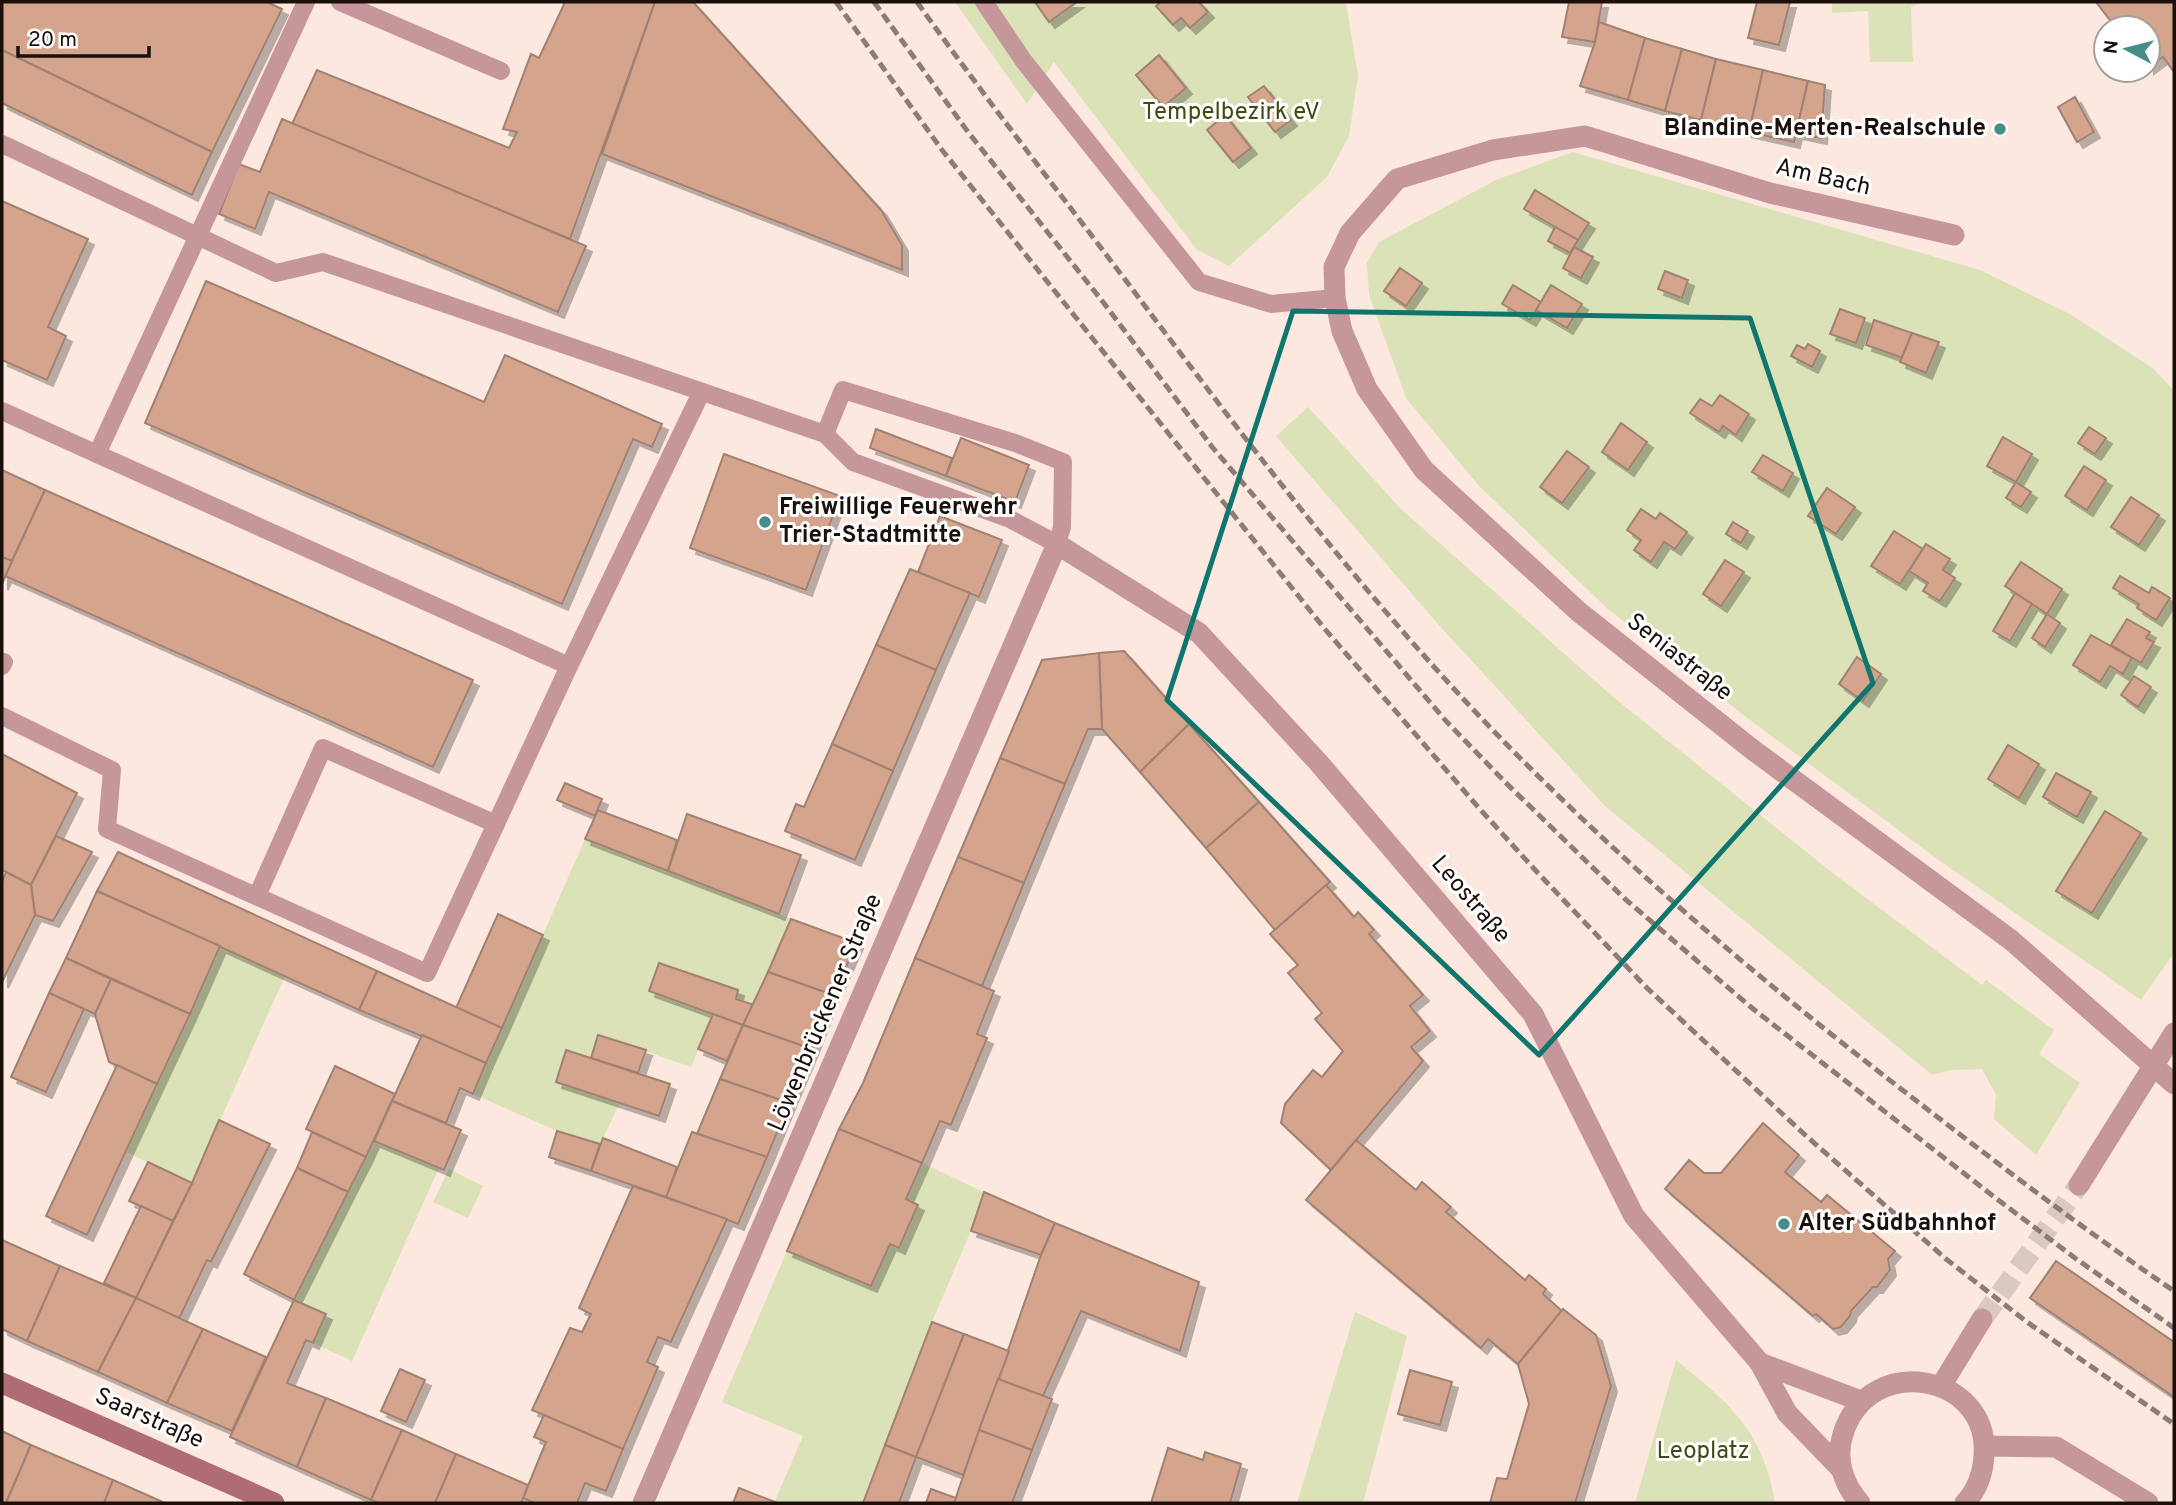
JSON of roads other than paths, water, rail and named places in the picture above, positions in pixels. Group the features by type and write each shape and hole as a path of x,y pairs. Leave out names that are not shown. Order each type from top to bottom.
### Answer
{"main road":[{"name":"Saarstraße","path":"2,1383 274,1503"}],"street":[{"name":"Am Bach","path":"1397,179 1493,150 1585,136 1770,193 1954,235"},
{"name":"Seniastraße","path":"1397,179 1350,233 1334,267 1335,298 1342,331 1367,389 1424,470 1579,612 1754,750 2011,940 2174,1084"},
{"name":"Leostraße","path":"1057,544 1199,633 1318,762 1533,1014 1634,1216 1760,1363 1787,1413 1840,1468"},
{"name":"Löwenbrückener Straße","path":"643,1503 1057,544"},
{"path":"2079,1185 2174,1033"},
{"path":"1941,1386 1982,1319"},
{"name":"Leostraße","path":"1760,1363 1861,1401"},
{"path":"1860,1503 1849,1492 1840,1468 1840,1444 1847,1421 1861,1401 1878,1389 1899,1382 1920,1381 1941,1386 1958,1397 1981,1427 1985,1446 1983,1471 1974,1493 1965,1503"},
{"path":"1985,1446 2056,1447 2148,1503"}],"lane":[{"path":"97,454 306,2"},
{"path":"340,2 501,71"},
{"path":"984,2 1023,60 1199,282 1271,304 1335,298"},
{"path":"2,144 276,272 323,262 825,434 853,462 1010,519 1057,544 1062,527 1063,462 1018,444 843,390 825,434"},
{"path":"2,716 112,770 107,829 427,973 569,666 701,393"},
{"path":"2,411 569,666"},
{"path":"257,896 323,748 496,824"}],"tunnel":[{"path":"1982,1319 2079,1185"}],"railway":[{"path":"836,2 942,150 1324,628 1537,872 1647,988 1804,1134 1946,1259 2027,1322 2174,1424"},
{"path":"874,2 968,132 1103,302 1213,448 1446,721 1505,782 1625,899 1752,1008 1993,1196 2174,1328"},
{"path":"917,2 1022,145 1293,500 1379,604 1520,758 1629,862 1800,1009 2013,1175 2174,1291"}],"place":[{"name":"Blandine-Merten-Realschule","path":"2000,129"},
{"name":"Freiwillige Feuerwehr Trier-Stadtmitte","path":"765,522"},
{"name":"Alter Südbahnhof","path":"1784,1224"}],"park label":[{"name":"Tempelbezirk eV","path":"1231,113"},
{"name":"Leoplatz","path":"1703,1452"}]}
